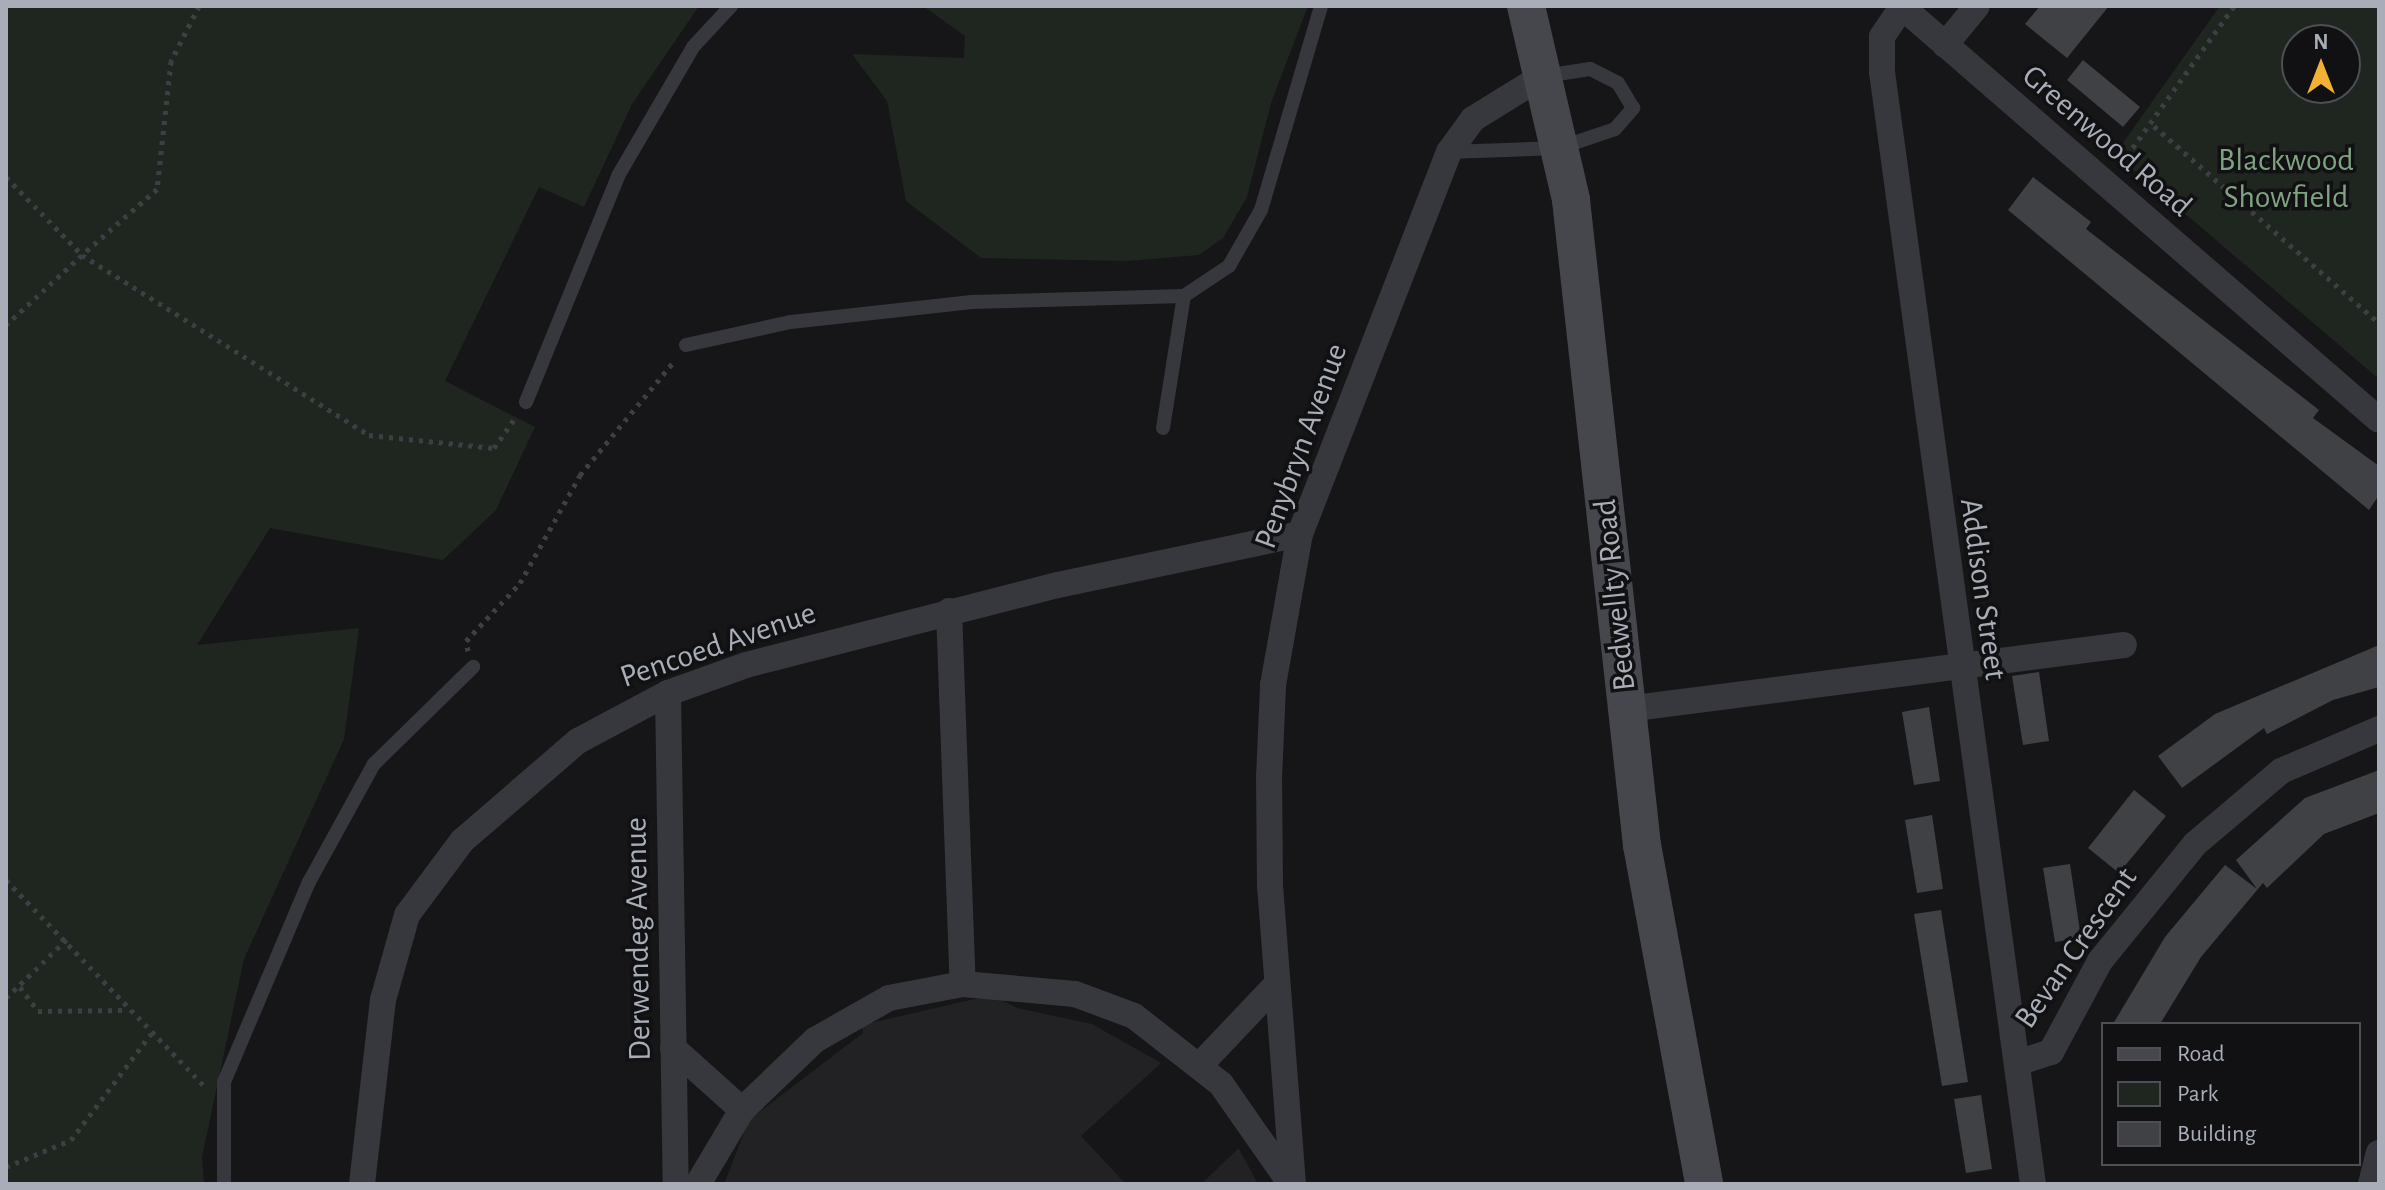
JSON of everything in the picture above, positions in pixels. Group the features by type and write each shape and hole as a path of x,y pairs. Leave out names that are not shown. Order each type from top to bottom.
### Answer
{"street":[{"name":"Bedwellty Road","path":"1526,6 1571,200 1642,845 1704,1184"},
{"name":"Greenwood Road","path":"1901,6 2379,420"},
{"name":"Addison Street","path":"1901,6 1882,37 1882,72 1959,665 2033,1184"},
{"path":"1945,45 1977,6"},
{"name":"Penybryn Avenue","path":"1292,1184 1269,855 1273,685 1300,534 1449,152 1473,119 1541,77"},
{"name":"Pencoed Avenue","path":"362,1184 383,1000 407,915 432,872 578,741 668,693 949,611 1300,534"},
{"path":"949,611 963,984"},
{"path":"1627,709 2124,645"},
{"name":"Derwendeg Avenue","path":"668,693 676,1184"},
{"name":"Bevan Crescent","path":"2017,1063 2051,1052 2100,961 2195,844 2281,771 2379,729"},
{"path":"698,1184 742,1110 782,1068 851,1016 927,987 963,984 1075,994 1134,1016 1201,1064 1247,1115 1292,1184"},
{"path":"1201,1064 1276,985"},
{"path":"673,1048 742,1110"},
{"path":"2371,1184 2379,1153"}],"lane":[{"path":"526,402 618,176 693,47 731,6"},
{"path":"686,345 791,322 972,302 1184,296 1229,266 1261,210 1321,6"},
{"path":"1449,152 1505,156 1559,148 1615,129 1633,108 1618,83 1590,69 1541,77"},
{"path":"1163,428 1184,296"},
{"path":"224,1184 224,1106 234,1053 254,1021 309,882 374,764 473,667"}],"path":[{"path":"6,325 157,189 171,61 199,6"},
{"path":"2119,166 2154,126 2234,6"},
{"path":"2154,126 2379,323"},
{"path":"6,177 82,255 369,435 494,448 526,402"},
{"path":"473,667 466,641 520,583 580,475 686,345"},
{"path":"6,880 67,939 151,1034 224,1106"},
{"path":"6,998 67,939"},
{"path":"20,987 38,1011 129,1010"},
{"path":"6,1167 71,1140 151,1034"}],"shaded area":[{"path":"992,995 1017,1008 1092,1024 1161,1063 1081,1136 1126,1184 724,1184 749,1120 863,1033 862,1025"},
{"path":"1238,1149 1258,1184 1201,1184"}],"green space":[{"path":"6,6 699,6 632,104 584,207 539,187 445,381 535,427 496,510 443,560 270,528 197,645 359,628 344,739 244,959 202,1157 204,1184 6,1184"},
{"path":"923,6 1308,6 1271,103 1247,197 1223,238 1199,255 1127,261 981,258 906,201 887,101 852,54 964,58 965,36"},
{"name":"Blackwood Showfield","path":"2220,6 2379,6 2379,379 2115,154"}],"building":[{"path":"2040,6 2109,6 2067,58 2025,24"},
{"path":"2083,60 2140,107 2123,127 2067,80"},
{"path":"2033,177 2091,222 2086,229 2319,410 2313,418 2379,466 2379,495 2369,510 2008,210"},
{"path":"2379,645 2379,687 2333,700 2267,734 2264,728 2182,788 2158,756 2215,714"},
{"path":"2039,672 2049,741 2023,745 2012,676"},
{"path":"1929,707 1940,781 1914,785 1902,712"},
{"path":"2379,770 2379,813 2324,834 2267,888 2263,883 2201,957 2161,1022 2114,1022 2165,937 2225,865 2257,889 2236,860 2305,798"},
{"path":"2134,790 2166,816 2119,873 2088,848"},
{"path":"1932,815 1943,889 1917,893 1905,820"},
{"path":"2070,864 2081,938 2055,942 2043,868"},
{"path":"1941,910 1968,1082 1942,1086 1914,914"},
{"path":"1981,1095 1992,1169 1966,1173 1954,1099"}]}
